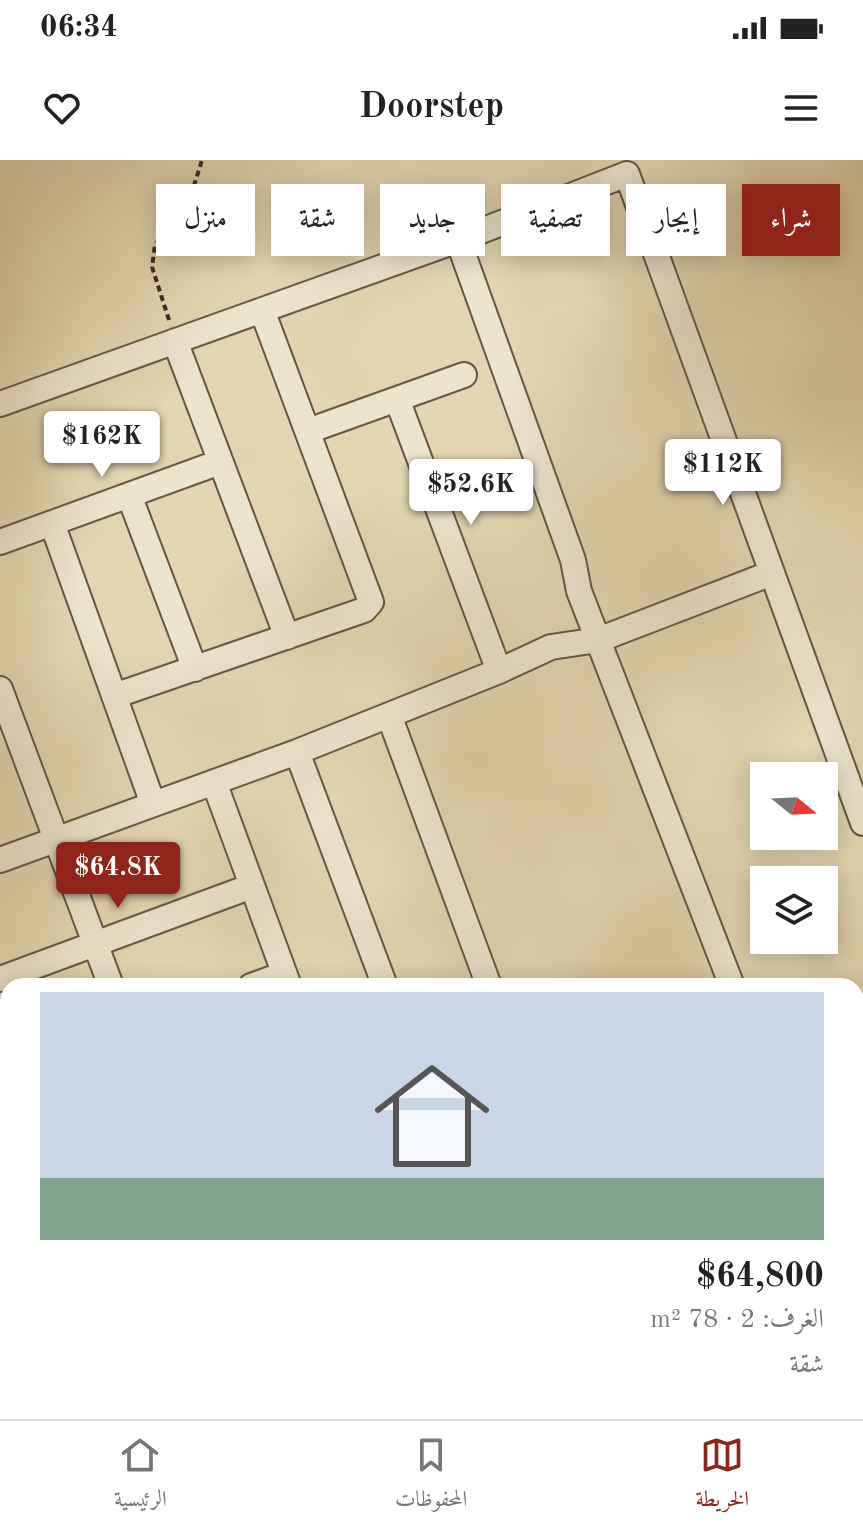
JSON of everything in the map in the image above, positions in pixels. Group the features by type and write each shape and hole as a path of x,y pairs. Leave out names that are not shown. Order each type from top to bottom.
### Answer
{"street":[{"path":"485,229 627,174 863,823"},
{"path":"0,404 413,256"},
{"path":"464,256 573,560 579,591 729,978"},
{"path":"114,696 364,610 371,602 262,310"},
{"path":"175,341 287,637"},
{"path":"308,431 464,375"},
{"path":"397,399 499,671"},
{"path":"0,542 220,462"},
{"path":"129,495 195,669"},
{"path":"52,523 153,804"},
{"path":"0,860 297,752 551,647 598,640 772,573"},
{"path":"0,689 108,978"},
{"path":"389,715 486,978"},
{"path":"297,752 382,978"},
{"path":"214,782 285,978"},
{"path":"3,978 252,886"}],"path":[{"path":"175,341 152,267 155,245 187,208 202,160"}]}
